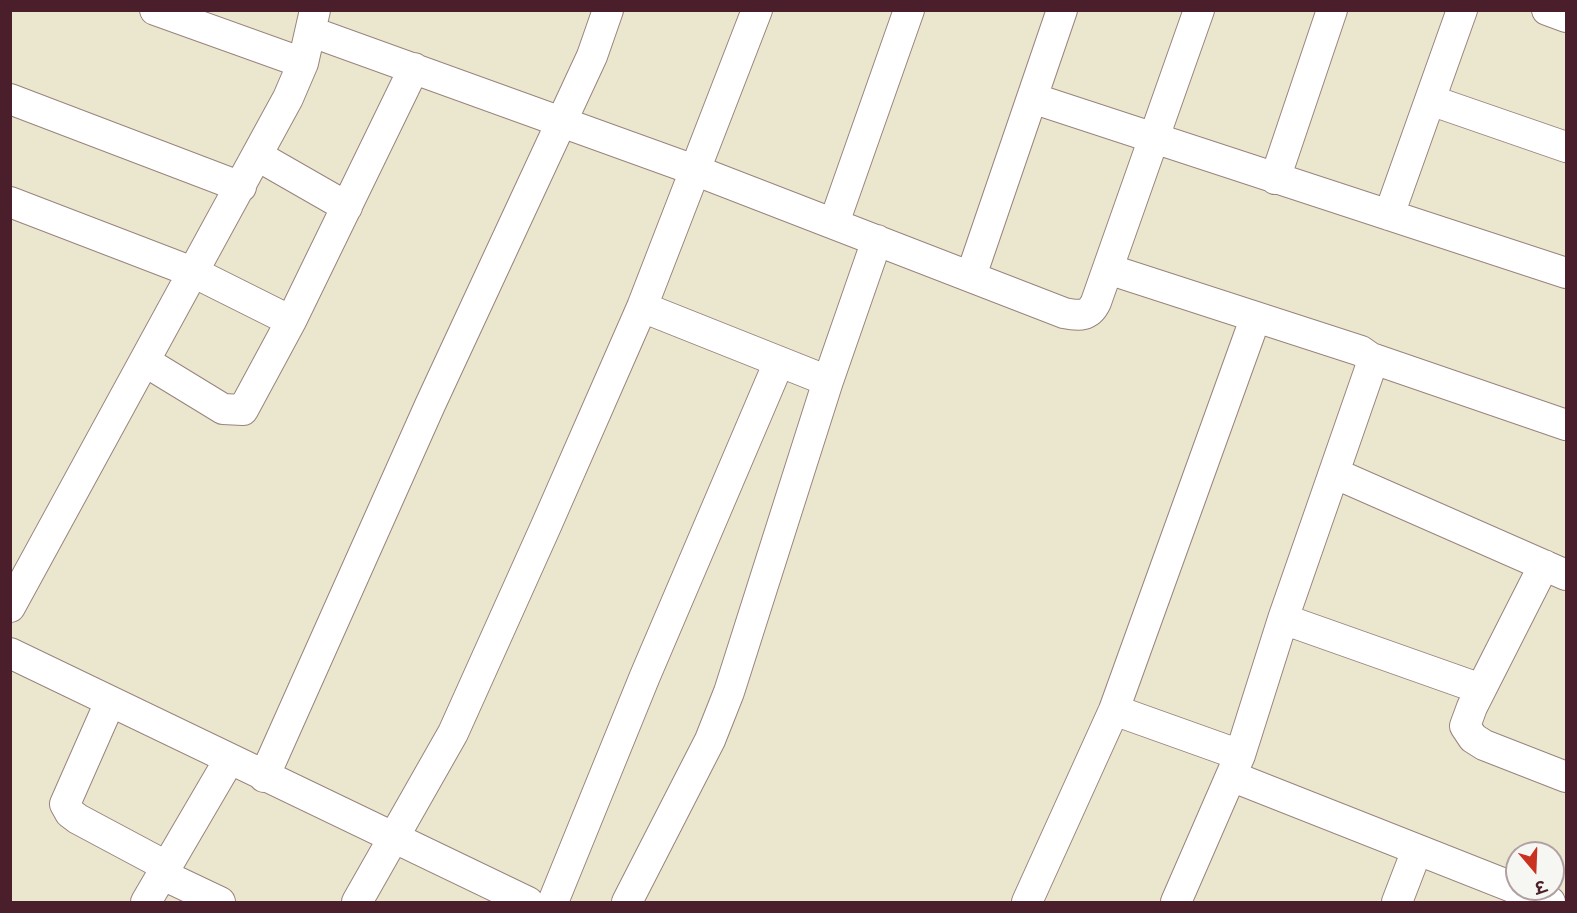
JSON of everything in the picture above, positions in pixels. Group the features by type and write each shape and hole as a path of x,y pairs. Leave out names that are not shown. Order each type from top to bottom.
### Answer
{"street":[{"path":"155,10 303,63"},
{"path":"264,777 430,405 592,56 608,10"},
{"path":"357,903 453,733 642,307 697,171 757,10"},
{"path":"834,224 909,10"},
{"path":"970,276 1062,10"},
{"path":"10,607 195,273 288,98 303,63 313,21 414,68 697,171 1064,312 1084,315 1092,310 1108,269 1199,10"},
{"path":"1275,179 1332,10"},
{"path":"1389,215 1462,10"},
{"path":"1547,10 1566,17"},
{"path":"146,362 223,409 243,410 291,321 414,68"},
{"path":"1032,98 1566,273"},
{"path":"10,99 241,187"},
{"path":"1430,100 1566,147"},
{"path":"258,156 347,207"},
{"path":"10,202 195,273 291,321"},
{"path":"627,903 710,740 729,692 828,381 877,240"},
{"path":"1108,269 1255,319 1361,351 1371,358 1566,425"},
{"path":"642,307 828,381"},
{"path":"1027,903 1114,710 1255,319"},
{"path":"1176,903 1235,765 1370,369 1371,358"},
{"path":"553,903 645,676 779,362"},
{"path":"1334,473 1555,570 1481,688 1465,726 1473,738 1484,745 1566,777"},
{"path":"1283,619 1481,688"},
{"path":"10,653 528,903"},
{"path":"110,702 65,804 70,813 78,819 220,903"},
{"path":"1114,710 1417,850 1550,903"},
{"path":"146,903 163,870 229,760"},
{"path":"1397,903 1417,850"}]}
